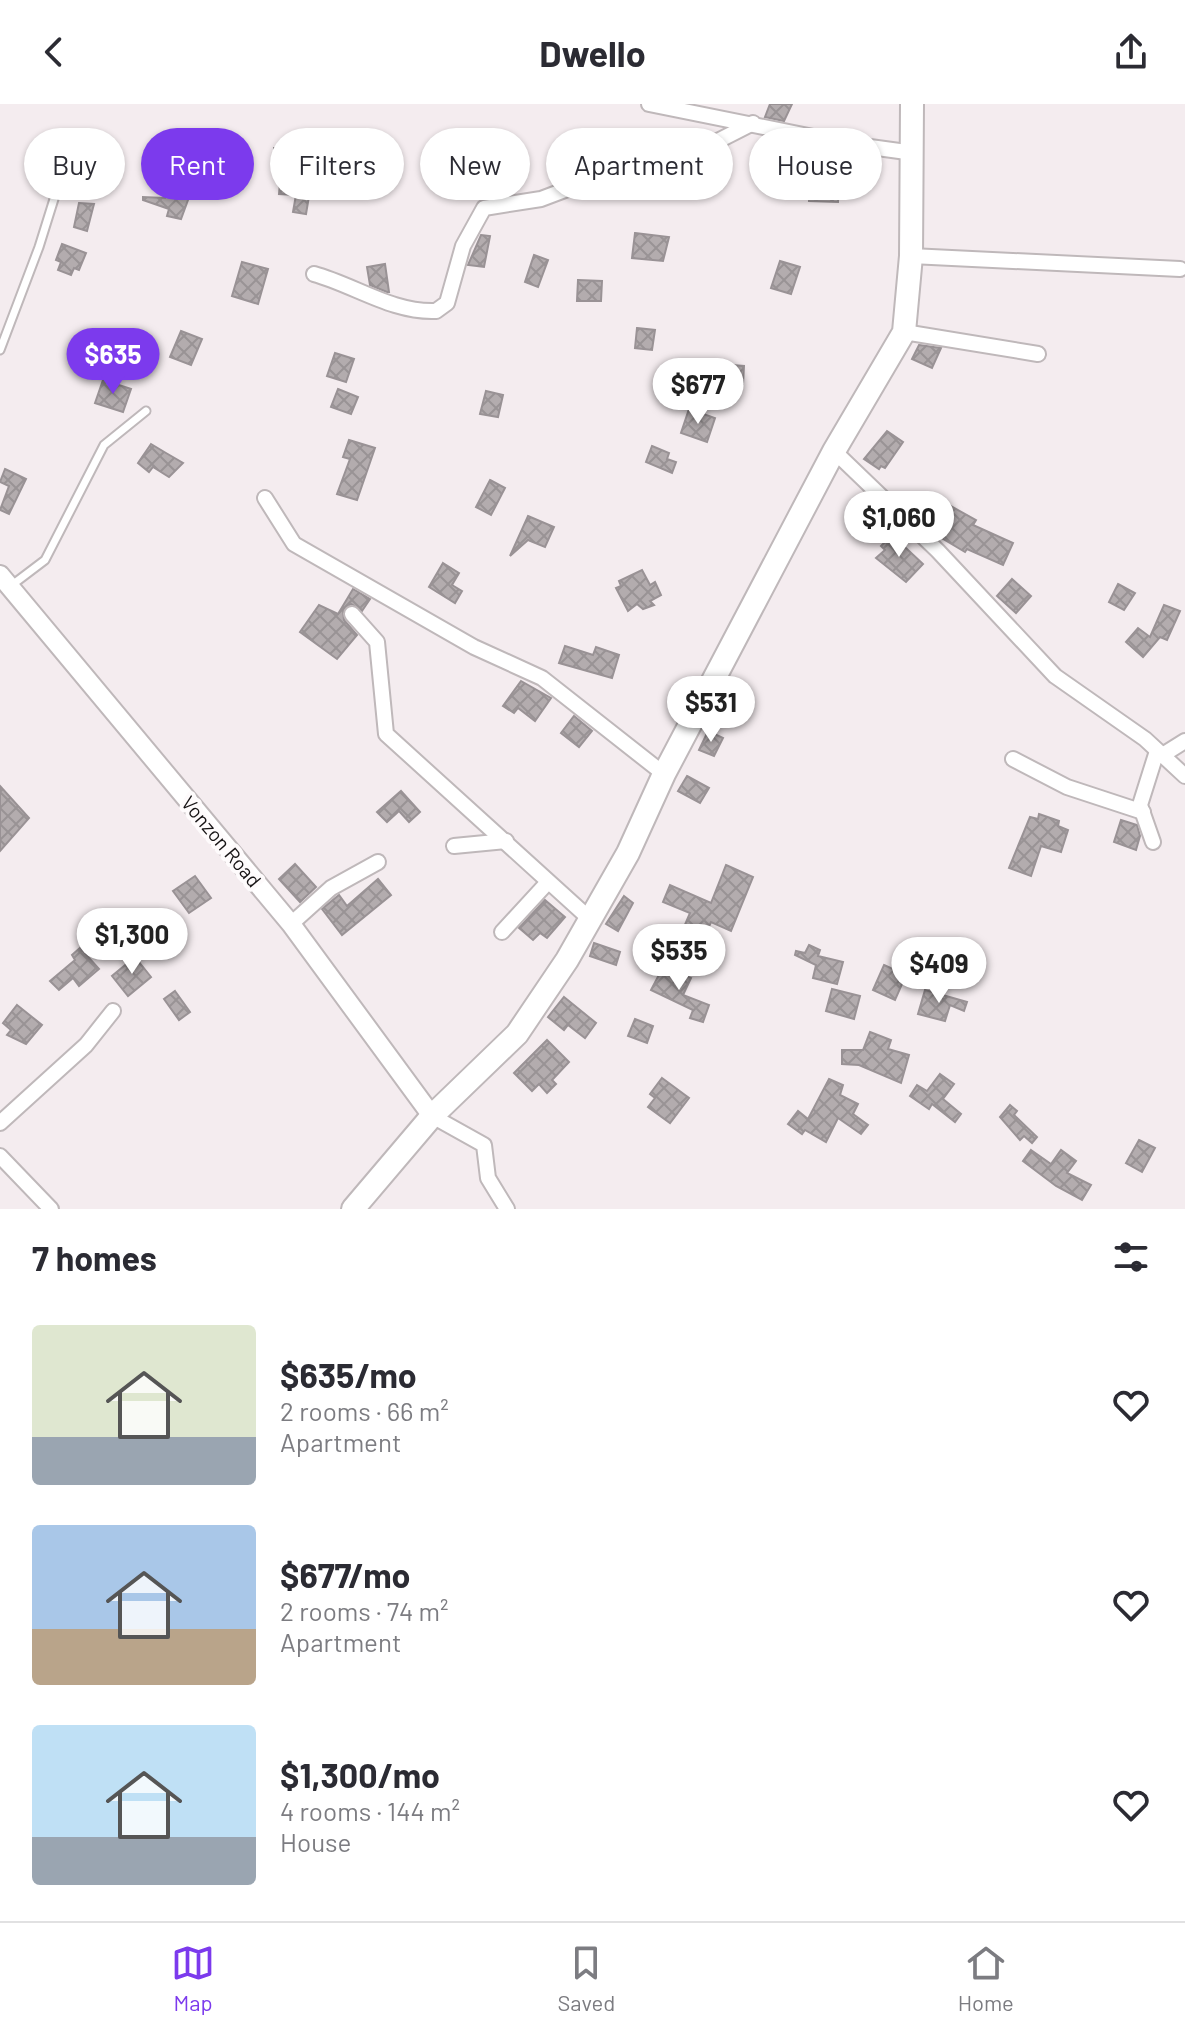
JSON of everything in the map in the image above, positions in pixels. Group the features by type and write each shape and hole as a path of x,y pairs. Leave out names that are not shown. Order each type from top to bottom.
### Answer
{"main road":[{"path":"353,1209 432,1116 517,1034 591,920 834,451 904,332 911,256 912,104"}],"street":[{"path":"649,104 848,144 914,153"},
{"path":"314,274 345,282 372,298 436,311 447,303 463,246 484,208 541,199 602,176 651,175 753,123"},
{"path":"911,256 1180,269"},
{"path":"904,332 1038,354"},
{"path":"834,451 938,551 1055,676 1185,776"},
{"path":"265,498 294,544 474,647 542,678 664,774"},
{"name":"Vonzon Road","path":"5,581 291,924 432,1116"},
{"path":"352,614 377,642 386,734 591,920"},
{"path":"1153,842 1140,805 1159,753 1185,741"},
{"path":"1013,759 1067,787 1143,812"},
{"path":"454,846 506,841"},
{"path":"291,924 331,888 378,862"},
{"path":"502,932 548,882"},
{"path":"0,1123 86,1045 113,1011"},
{"path":"432,1116 484,1145 488,1178 507,1209"},
{"path":"0,1156 51,1209"}],"lane":[{"path":"0,350 54,200"},
{"path":"5,581 45,560 104,445 146,411"}],"building":[{"path":"770,104 792,104 784,121 765,117"},
{"path":"143,200 188,200 181,219 167,216 169,209"},
{"path":"295,200 308,200 306,214 293,212"},
{"path":"809,200 838,200 838,202"},
{"path":"79,203 94,204 87,231 74,227"},
{"path":"635,233 669,237 663,261 632,258"},
{"path":"481,235 490,236 484,267 468,265"},
{"path":"62,244 86,253 79,270 74,268 71,275 58,270 61,262 56,260"},
{"path":"534,255 548,260 538,287 525,282"},
{"path":"780,261 800,267 791,294 771,288"},
{"path":"242,262 268,269 258,304 232,296"},
{"path":"385,264 389,292 370,285 367,267"},
{"path":"578,280 602,281 601,301 577,301"},
{"path":"637,328 655,330 652,350 635,348"},
{"path":"181,331 202,339 191,365 170,357"},
{"path":"919,345 941,348 932,368 912,359"},
{"path":"335,353 354,359 346,382 327,376"},
{"path":"718,364 744,366 743,384 737,383 736,395 712,393"},
{"path":"103,380 131,389 123,412 95,403"},
{"path":"338,389 358,397 351,414 331,407"},
{"path":"486,391 503,395 498,417 480,414"},
{"path":"689,409 715,418 707,442 681,433"},
{"path":"887,431 903,442 885,468 881,466 879,469 864,459"},
{"path":"349,440 375,448 357,500 337,494 350,459 343,457"},
{"path":"151,444 183,463 169,477 153,467 149,472 138,463"},
{"path":"652,446 669,453 667,459 676,462 672,473 646,462"},
{"path":"5,469 26,479 9,514 0,510 9,486 0,482"},
{"path":"490,480 505,488 491,515 476,507"},
{"path":"947,504 976,520 973,525 1013,543 1003,565 967,549 965,552 935,534"},
{"path":"528,516 554,527 545,547 528,540 510,556"},
{"path":"892,535 923,564 906,582 876,558 885,550 881,546"},
{"path":"443,563 459,573 452,585 462,591 455,603 429,587"},
{"path":"642,570 650,585 655,582 661,595 650,601 654,605 643,609 637,604 628,611 616,588 621,586 619,581"},
{"path":"1012,579 1031,596 1016,613 997,596"},
{"path":"1118,584 1135,593 1124,610 1109,602"},
{"path":"353,589 370,599 362,611 351,604 343,610 344,620 357,635 337,659 300,632 319,605 338,614"},
{"path":"1164,605 1180,611 1167,640 1160,637 1143,657 1126,642 1138,628 1150,637"},
{"path":"565,646 593,655 596,647 619,655 612,678 559,663"},
{"path":"521,681 551,698 535,721 518,708 514,713 503,706"},
{"path":"574,716 592,731 579,747 561,733"},
{"path":"708,731 723,738 714,756 699,750"},
{"path":"687,776 709,788 700,803 678,791"},
{"path":"0,786 29,818 0,851"},
{"path":"401,791 420,812 409,822 399,811 387,822 377,812"},
{"path":"1039,814 1059,821 1058,826 1068,830 1061,852 1041,846 1031,876 1009,868 1030,817 1038,819"},
{"path":"1121,820 1137,825 1140,836 1136,850 1114,842"},
{"path":"295,864 316,887 300,902 279,879"},
{"path":"726,865 753,877 731,931 711,922 702,943 681,934 690,913 663,902 670,885 711,903"},
{"path":"195,876 211,898 189,913 173,891"},
{"path":"378,879 391,895 342,935 322,909 339,895 347,906"},
{"path":"624,896 633,903 618,931 606,924"},
{"path":"545,900 565,917 547,938 540,933 533,940 519,928"},
{"path":"594,943 620,952 616,965 590,956"},
{"path":"809,945 820,950 818,956 843,962 837,984 813,978 816,965 795,955 796,951 805,953"},
{"path":"80,948 99,969 79,986 73,978 59,990 50,981 75,960 72,955"},
{"path":"135,957 151,977 128,996 112,976"},
{"path":"884,965 906,975 895,1000 873,990"},
{"path":"663,967 691,978 683,995 709,1005 703,1022 690,1018 693,1010 651,990"},
{"path":"832,989 860,996 854,1019 826,1011"},
{"path":"925,990 967,1002 964,1011 950,1005 945,1021 918,1014"},
{"path":"175,991 190,1012 179,1020 164,999"},
{"path":"564,997 596,1023 585,1038 568,1025 564,1030 548,1017"},
{"path":"17,1005 42,1025 26,1044 7,1035 11,1030 3,1023"},
{"path":"635,1019 653,1026 647,1043 628,1036"},
{"path":"870,1032 891,1040 888,1049 909,1055 901,1083 859,1065 842,1064 842,1050 863,1050"},
{"path":"547,1040 569,1062 552,1080 556,1084 547,1093 539,1084 532,1091 514,1073"},
{"path":"940,1074 954,1084 943,1099 961,1114 955,1122 932,1104 929,1109 910,1096 917,1085 927,1091"},
{"path":"662,1078 689,1098 670,1123 648,1107 655,1098 650,1094"},
{"path":"829,1079 843,1085 840,1095 858,1104 853,1114 868,1125 861,1134 838,1118 826,1142 805,1130 802,1134 788,1124 798,1111 808,1119"},
{"path":"1010,1105 1017,1111 1014,1115 1037,1137 1032,1143 1024,1136 1020,1140 1000,1117"},
{"path":"1139,1140 1155,1148 1142,1172 1126,1163"},
{"path":"1031,1150 1051,1164 1061,1150 1076,1161 1067,1173 1091,1185 1082,1200 1056,1186 1023,1161"}]}
